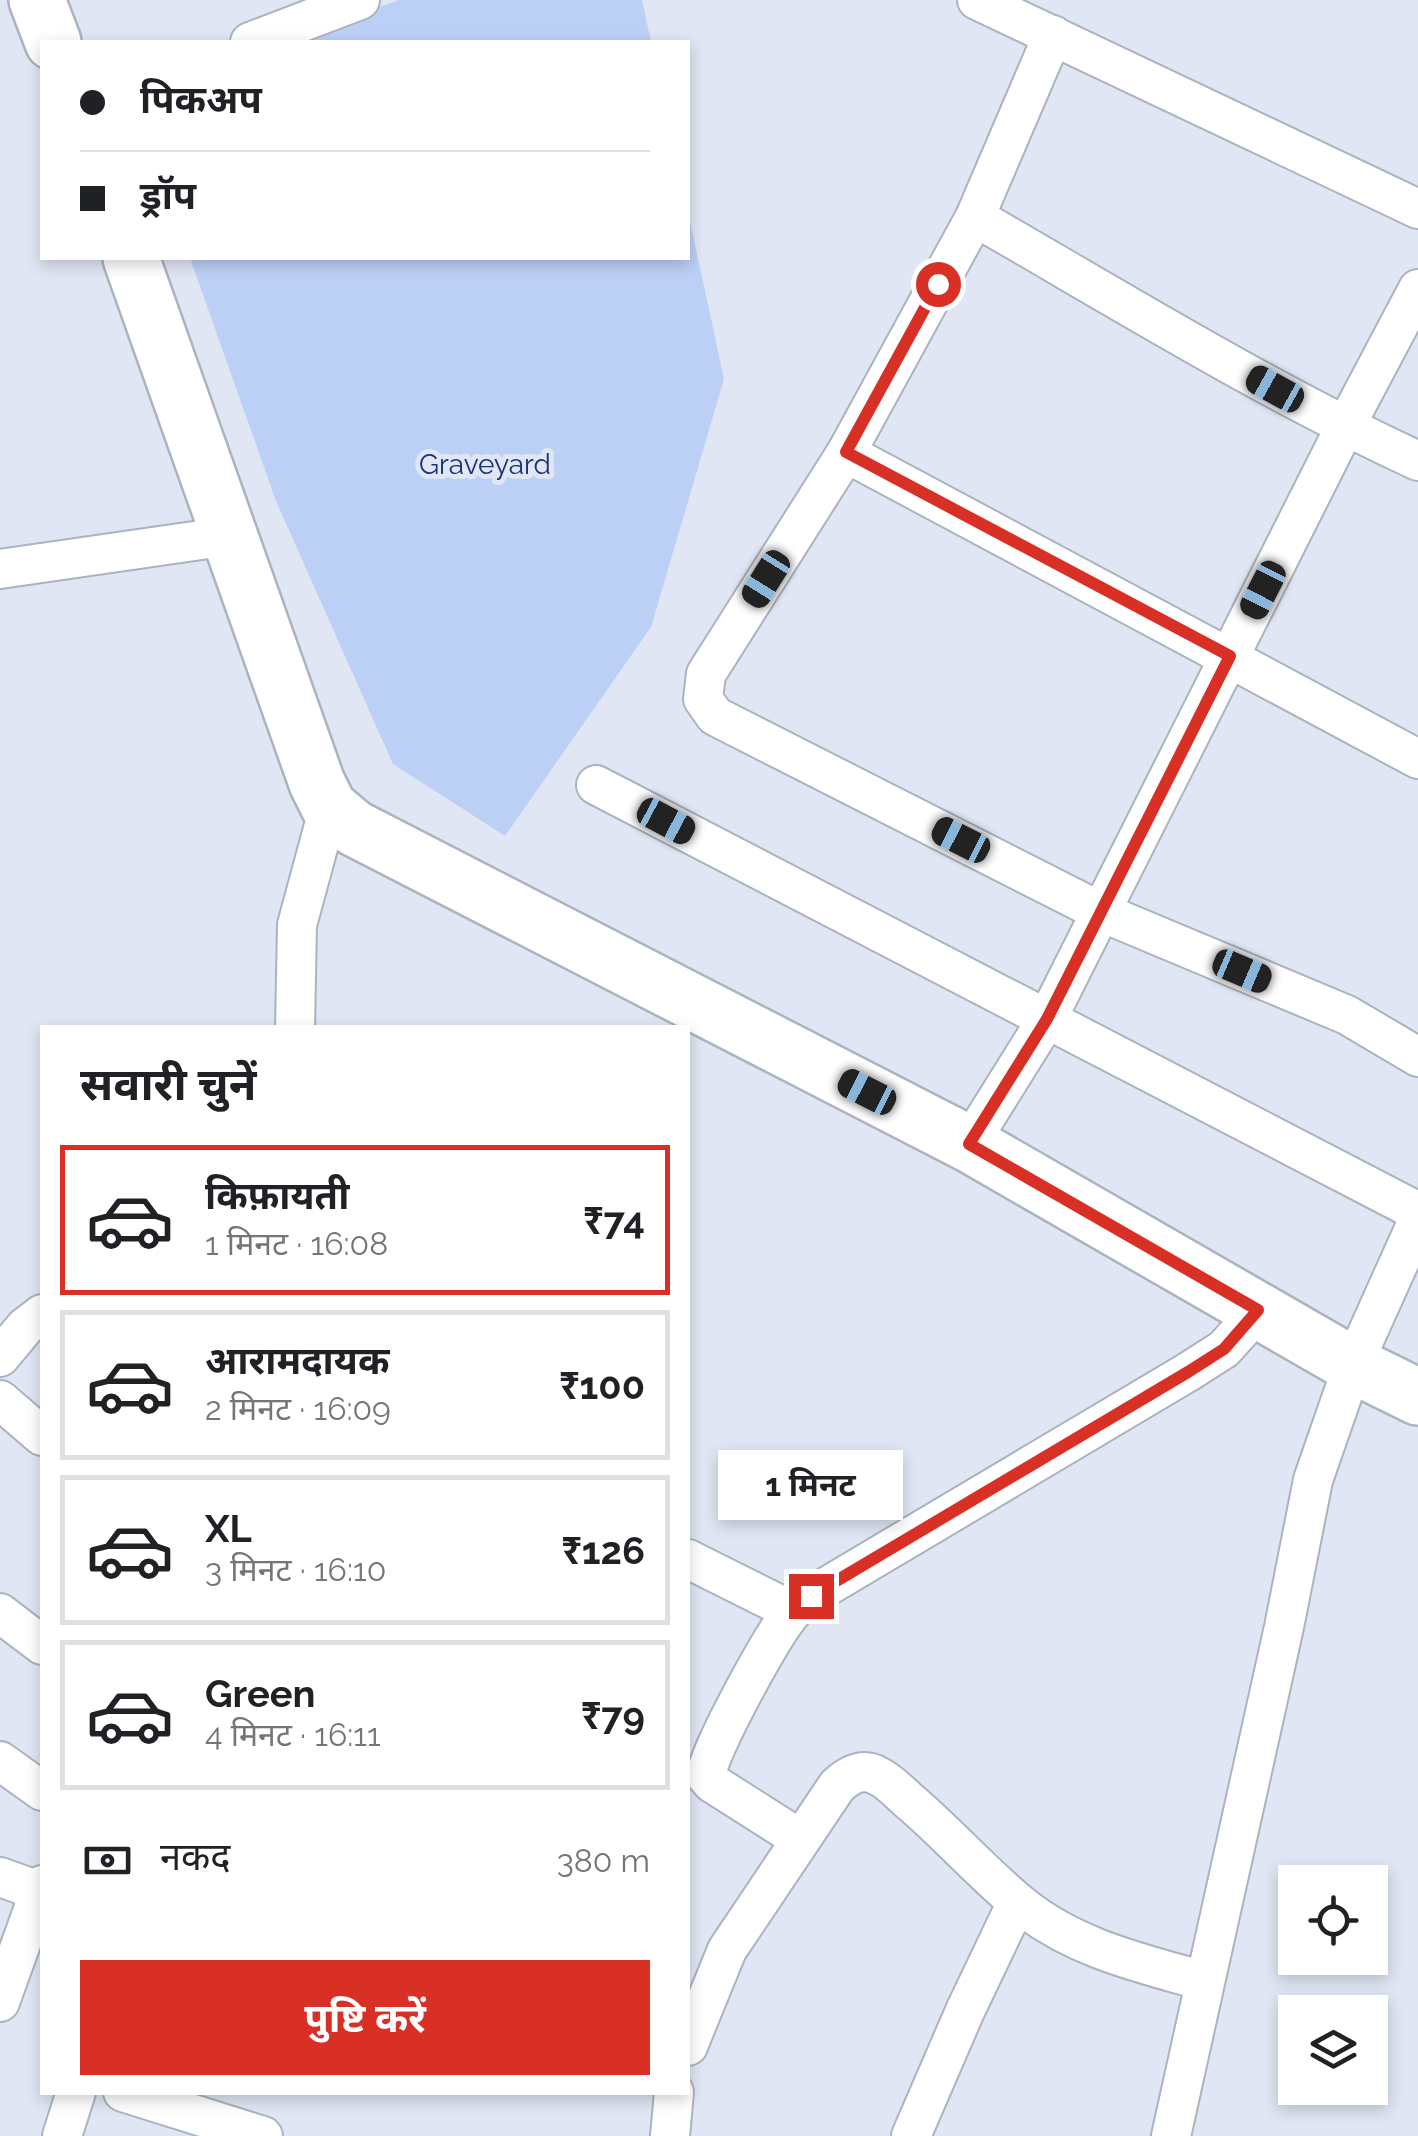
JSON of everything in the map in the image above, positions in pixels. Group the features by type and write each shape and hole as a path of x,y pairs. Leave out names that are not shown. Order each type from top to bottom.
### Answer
{"street":[{"path":"37,0 52,40"},
{"path":"255,40 360,0"},
{"path":"976,0 1418,209"},
{"path":"1053,35 975,216 846,452 706,674 702,686 707,708 715,716 1101,912 1347,1015 1418,1057"},
{"path":"975,216 1206,351 1345,427 1418,461"},
{"path":"132,260 328,807 354,828 969,1144 1418,1398"},
{"path":"969,1144 1047,1019 1418,290"},
{"path":"846,452 1418,759"},
{"path":"0,569 230,536"},
{"path":"596,785 1409,1206 1415,1216 1415,1227 1353,1364 1313,1480 1171,2136"},
{"path":"294,1025 297,925 328,807"},
{"path":"800,1839 706,1776 714,1752 778,1630 792,1611 825,1587 1224,1349 1258,1310"},
{"path":"0,1357 23,1319"},
{"path":"0,1400 40,1434"},
{"path":"690,1560 792,1611"},
{"path":"0,1613 40,1643"},
{"path":"0,1761 40,1790"},
{"path":"690,2041 728,1950 837,1786 850,1774 864,1772 878,1776 930,1818 1017,1902 1075,1940 1204,1981"},
{"path":"0,1877 40,1888"},
{"path":"0,2002 40,1891"},
{"path":"912,2136 965,2010 1017,1902"},
{"path":"62,2136 75,2095"},
{"path":"133,2095 263,2136"},
{"path":"670,2136 674,2095"}],"green space":[{"path":"399,0 642,0 651,40 286,40"},
{"name":"Graveyard","path":"690,221 724,379 651,627 505,836 393,764 276,501 191,260 690,260"}],"route":[{"path":"811,1596 1224,1349 1258,1310 969,1144 1047,1019 1230,656 846,452 938,284"}]}
